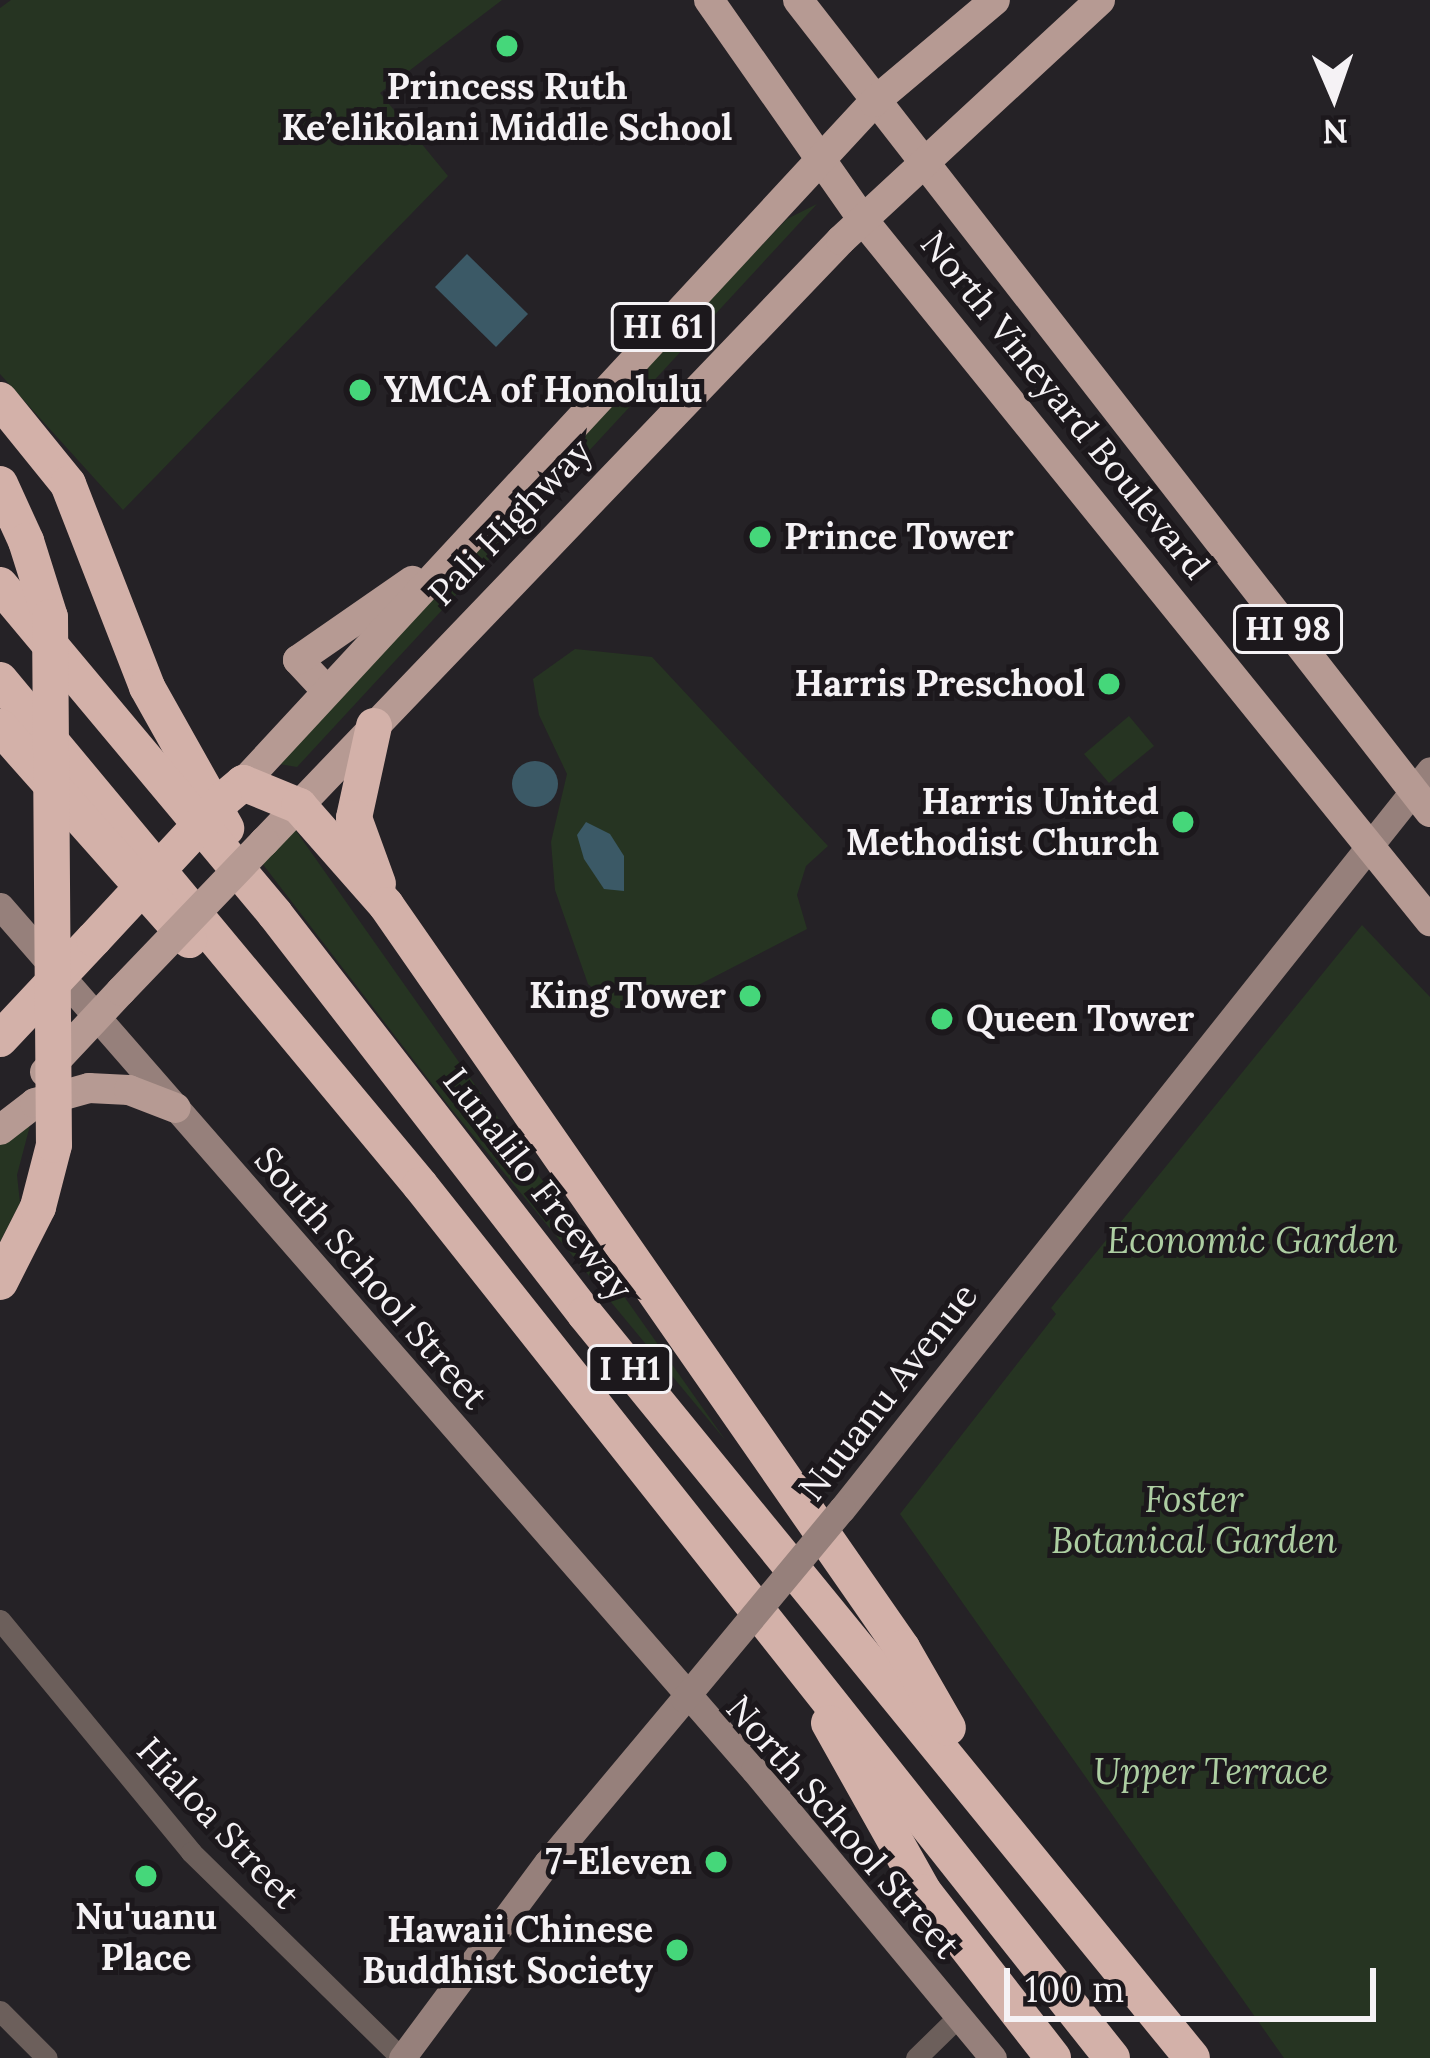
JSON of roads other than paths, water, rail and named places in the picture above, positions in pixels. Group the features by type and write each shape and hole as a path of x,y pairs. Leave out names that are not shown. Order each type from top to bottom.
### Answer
{"highway":[{"path":"0,400 68,484 147,687 275,914"},
{"path":"0,484 26,541 51,641 54,1145 38,1207 0,1282"},
{"name":"Lunalilo Freeway","path":"0,586 275,914 585,1314 1192,2058"},
{"name":"I H1","path":"0,680 420,1185 1112,2058"},
{"path":"374,726 354,818 386,905"},
{"path":"0,728 420,1185"},
{"path":"234,791 299,806 386,905 902,1648 997,1815"},
{"name":"Pali Highway","path":"0,1039 234,791"},
{"path":"796,1655 907,1866 1053,2058"}],"main road":[{"name":"HI 98","path":"709,0 819,164 863,220"},
{"name":"HI 98","path":"799,0 922,168"},
{"name":"Pali Highway","path":"234,791 874,102 995,0"},
{"name":"Pali Highway","path":"0,1121 863,220 1099,1"},
{"name":"North Vineyard Boulevard","path":"922,168 1424,791"},
{"name":"North Vineyard Boulevard","path":"863,220 1430,921"},
{"name":"Nuuanu Avenue","path":"402,2058 547,1863 874,1471 1219,1029 1424,791"},
{"name":"South School Street","path":"0,906 93,1020 176,1108 684,1699"},
{"path":"0,1130 35,1103 89,1088 129,1090 176,1108"},
{"name":"North School Street","path":"684,1699 993,2058"}],"street":[{"name":"Hialoa Street","path":"0,1620 191,1852 402,2058"},
{"path":"0,2011 47,2058"},
{"path":"916,2058 959,2017"}],"water":[{"path":"467,254 528,314 496,347 435,287"},
{"path":"535,761 551,768 558,784 551,800 535,807 519,800 512,784 519,768"},
{"path":"586,822 610,834 624,856 624,891 604,889 584,859 577,835"}],"place":[{"name":"Princess Ruth Ke’elikōlani Middle School","path":"507,46"},
{"name":"YMCA of Honolulu","path":"360,390"},
{"name":"Prince Tower","path":"760,537"},
{"name":"Harris Preschool","path":"1109,684"},
{"name":"Harris United Methodist Church","path":"1183,822"},
{"name":"King Tower","path":"750,996"},
{"name":"Queen Tower","path":"942,1019"},
{"name":"7-Eleven","path":"716,1862"},
{"name":"Nu'uanu Place","path":"146,1876"},
{"name":"Hawaii Chinese Buddhist Society","path":"677,1950"}],"park label":[{"name":"Economic Garden","path":"1252,1241"},
{"name":"Foster Botanical Garden","path":"1194,1520"},
{"name":"Upper Terrace","path":"1211,1772"}]}
